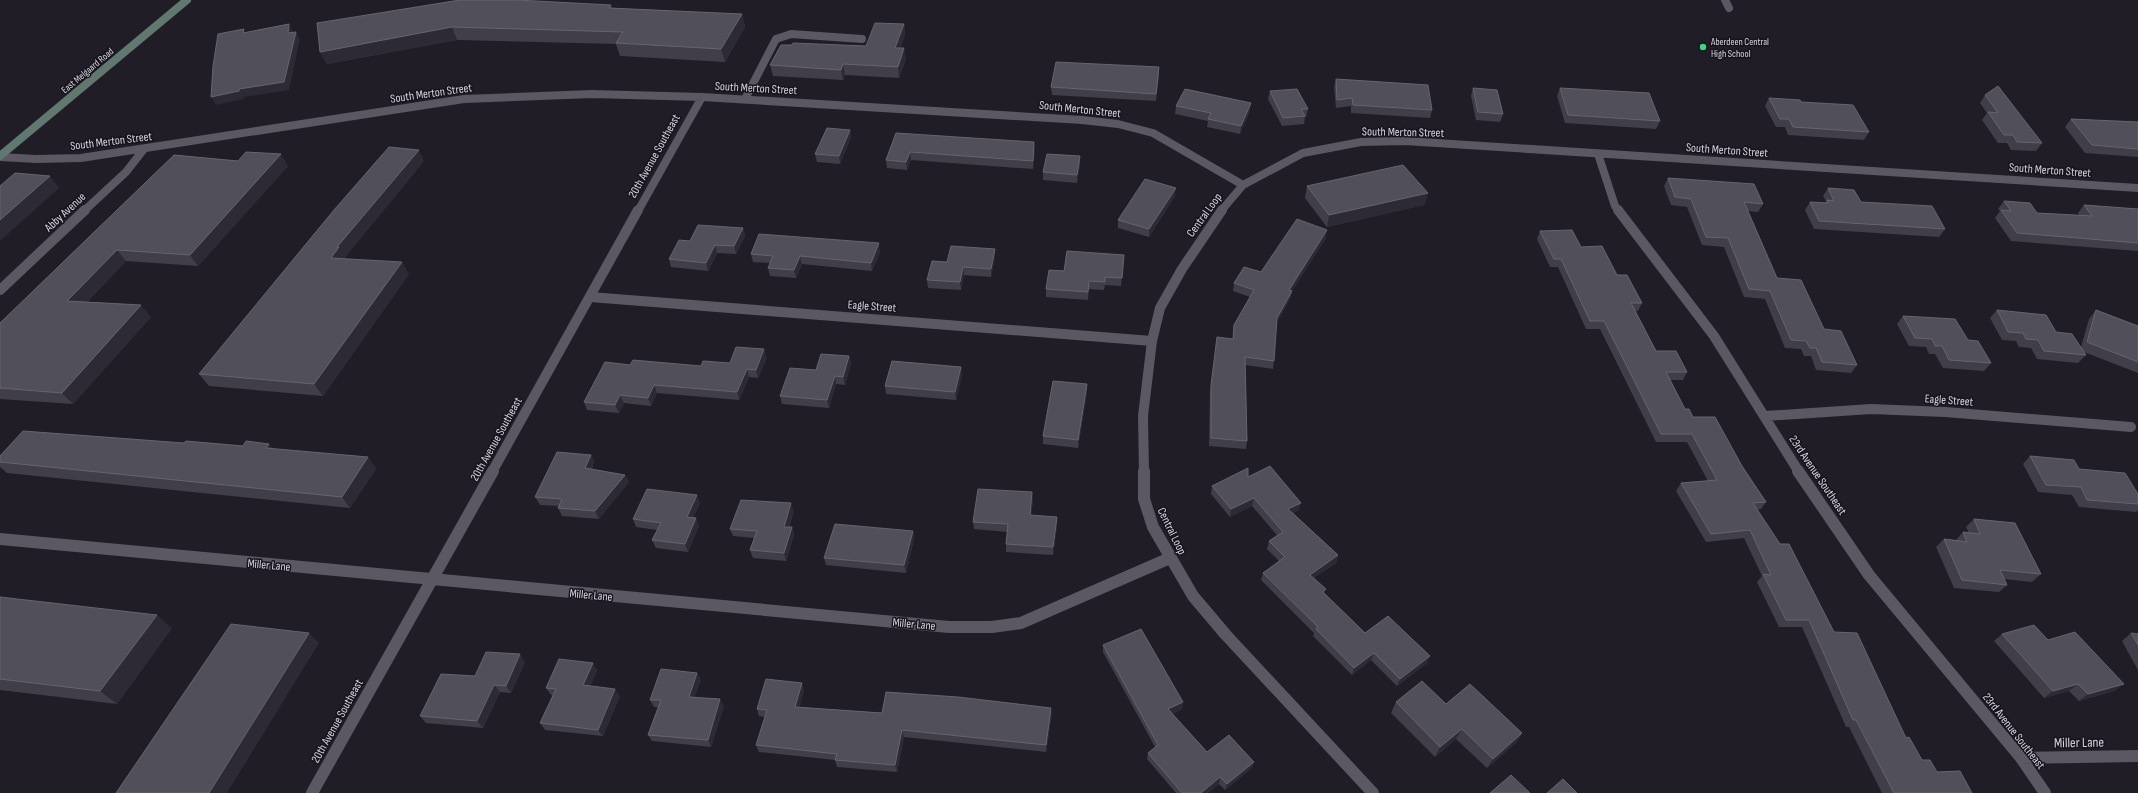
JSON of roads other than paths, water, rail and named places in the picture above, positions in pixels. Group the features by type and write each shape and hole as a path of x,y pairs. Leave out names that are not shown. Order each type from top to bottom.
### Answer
{"main road":[{"name":"East Melgaard Road","path":"0,156 187,0"}],"street":[{"path":"1725,0 1729,8"},
{"path":"745,99 776,39 791,34 862,39"},
{"name":"South Merton Street","path":"0,156 36,159 81,158 464,99 592,94 745,99 1082,120 1118,124 1153,133 1243,185 1303,154 1360,142 1405,141 2138,188"},
{"name":"20th Avenue Southeast","path":"312,793 702,97"},
{"name":"Abby Avenue","path":"0,290 126,172 144,149"},
{"name":"23rd Avenue Southeast","path":"1598,154 1615,206 1714,336 1765,416 1789,457 1869,575 2021,758 2045,793"},
{"name":"Central Loop","path":"1243,185 1224,206 1182,269 1160,308 1152,341 1143,416 1144,499 1153,527 1193,596 1226,635 1374,793"},
{"name":"Eagle Street","path":"590,297 1152,341"},
{"name":"Eagle Street","path":"1765,416 1871,409 1945,412 2131,427"},
{"name":"Miller Lane","path":"0,539 949,627 992,627 1021,623 1170,558"},
{"name":"Miller Lane","path":"2021,758 2138,756"}],"place":[{"name":"Aberdeen Central High School","path":"1703,47"}]}
